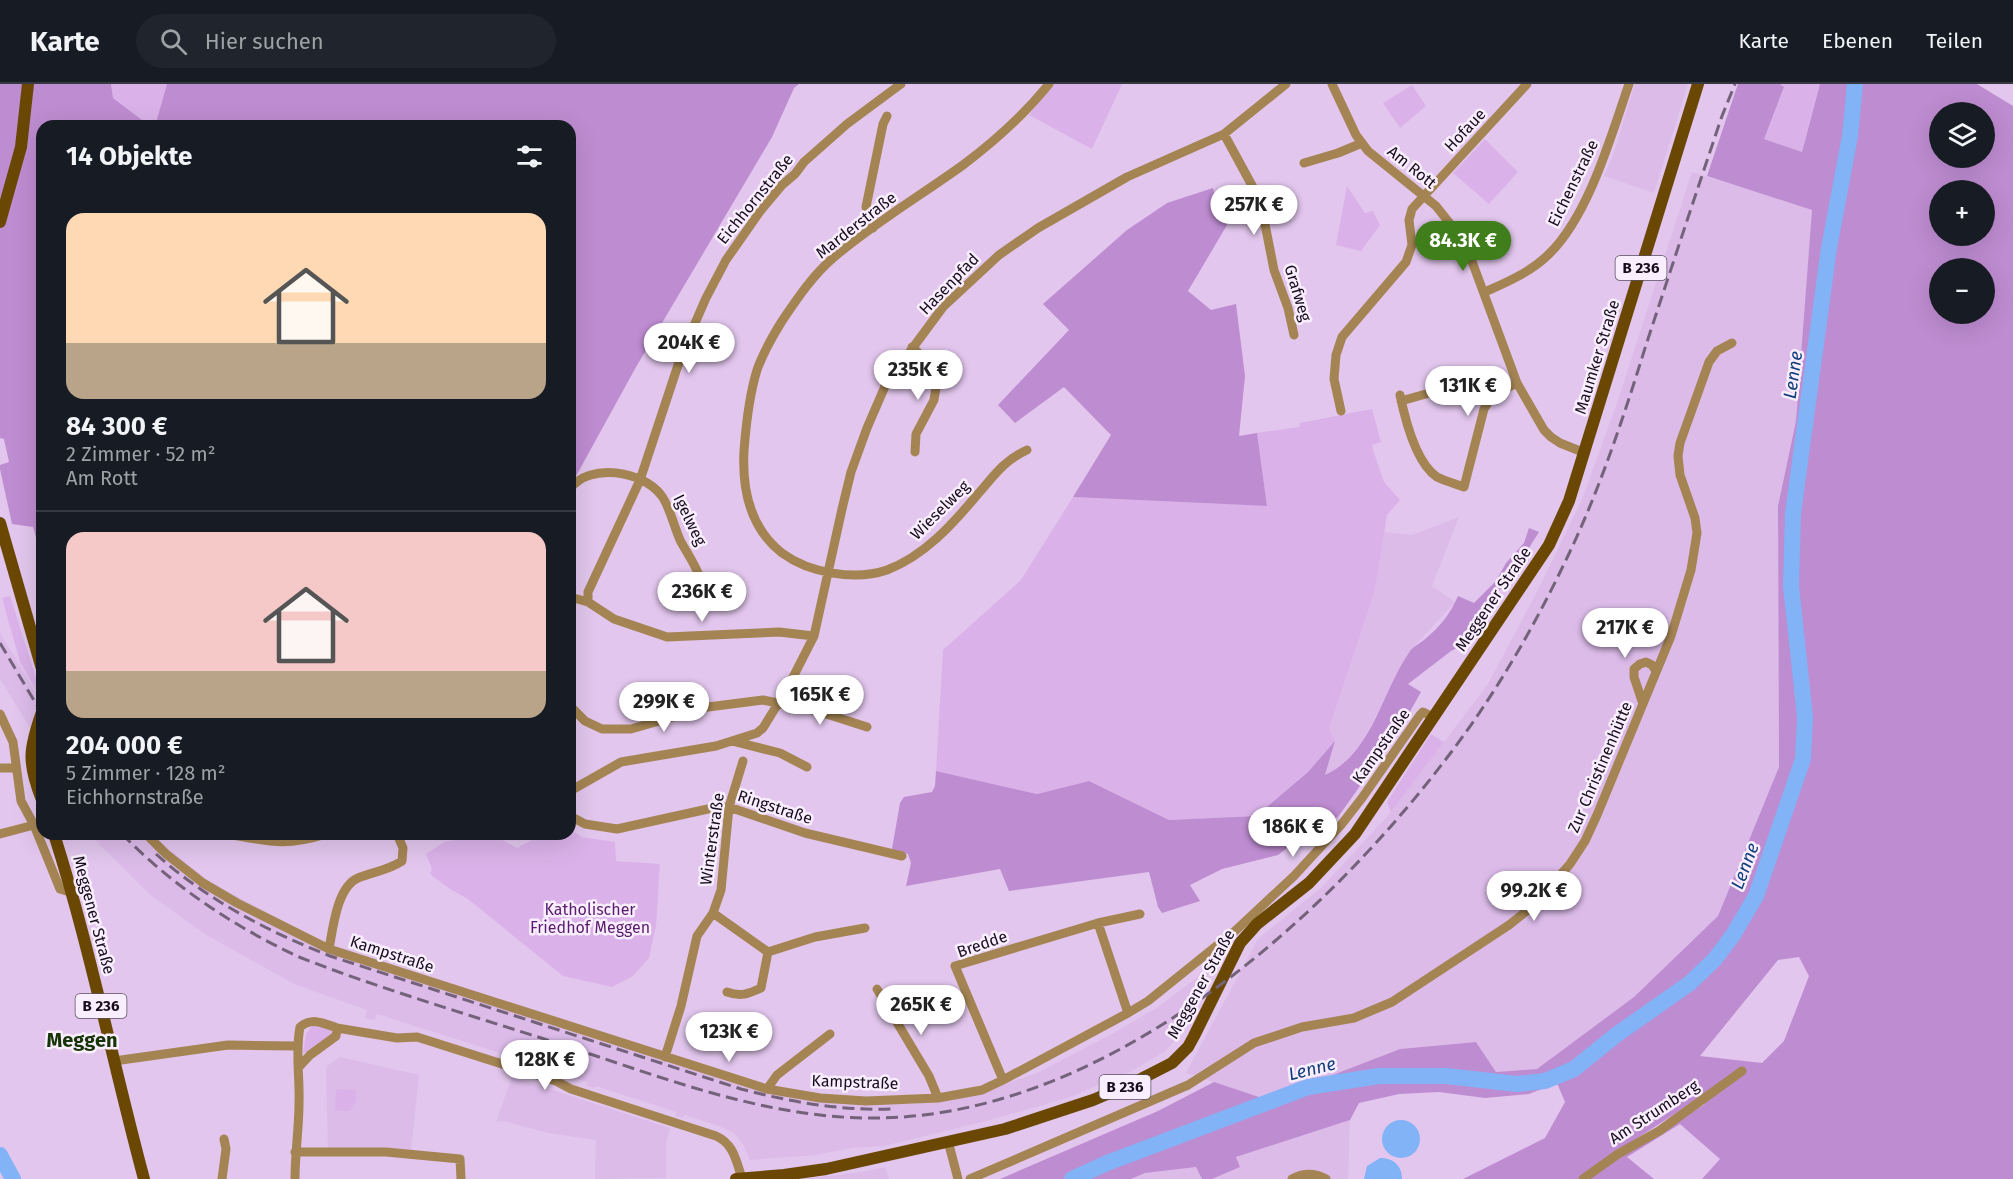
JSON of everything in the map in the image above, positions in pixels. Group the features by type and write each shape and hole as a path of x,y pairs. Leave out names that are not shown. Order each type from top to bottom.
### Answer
{"main road":[{"path":"1,217 21,147 28,84"},
{"name":"Maumker Straße","path":"1569,501 1698,84"},
{"name":"Meggener Straße","path":"736,1179 826,1169 1005,1129 1066,1110 1133,1083 1172,1063 1188,1047 1234,954 1249,931 1309,883 1355,834 1549,545 1569,501"},
{"path":"0,523 36,648"},
{"path":"36,729 30,762 36,781"},
{"name":"Meggener Straße","path":"56,840 73,893 144,1179"}],"street":[{"name":"Eichhornstraße","path":"588,602 588,592 640,480 682,353 706,298 731,252 768,202 804,162 847,124 902,84"},
{"name":"Marderstraße","path":"828,571 803,565 777,549 753,518 744,479 746,420 761,359 773,334 799,295 832,259 994,141 1032,105 1049,84"},
{"path":"1224,134 1286,84"},
{"name":"Am Rott","path":"1332,84 1356,135 1368,151 1436,206 1455,230 1470,255 1485,292 1517,383 1544,430 1551,437 1585,453"},
{"name":"Hofaue","path":"1341,411 1334,379 1336,355 1342,337 1406,262 1412,245 1409,214 1527,84"},
{"name":"Eichenstraße","path":"1485,292 1530,269 1561,241 1602,164 1629,84"},
{"path":"873,228 866,207 883,124 887,116"},
{"name":"Grafweg","path":"1224,134 1255,191 1263,214 1274,270 1288,308 1294,335"},
{"name":"Hasenpfad","path":"576,787 621,762 717,746 757,733 763,728 814,636 851,472 867,428 886,384 943,307 999,255 1023,238 1127,177 1224,134"},
{"path":"1304,163 1362,143"},
{"name":"Zur Christinenhütte","path":"970,1179 1188,1086 1254,1043 1294,1029 1354,1018 1375,1011 1509,925 1553,886 1585,841 1671,636 1691,570 1697,533 1695,518 1678,465 1680,443 1709,362 1717,351 1732,343"},
{"path":"912,347 930,363 938,375 934,400 916,434 915,452"},
{"path":"1440,390 1401,398 1418,455 1439,478 1464,487 1484,409 1489,399 1497,392 1517,383"},
{"name":"Wieselweg","path":"828,571 857,575 873,574 900,564 915,555 947,528 1007,461 1027,450"},
{"path":"576,482 584,477 613,471 640,480"},
{"name":"Igelweg","path":"640,480 662,495 681,541 695,562 702,583"},
{"path":"576,599 588,602 614,619 667,637 778,632 814,636"},
{"path":"1643,704 1634,677 1634,669 1646,662 1656,671"},
{"path":"576,712 585,721 602,729 632,729 676,715 738,702 763,700 818,711 867,727"},
{"name":"Kampstraße","path":"152,840 203,883 237,903 329,949 767,1089 820,1098 866,1101 938,1098 982,1090 1148,1001 1206,956 1294,876 1355,807 1420,715 1423,712 1433,717"},
{"path":"0,714 13,741 21,801 36,832"},
{"path":"732,741 780,753 807,767"},
{"name":"Winterstraße","path":"665,1057 681,1006 697,936 712,913 721,890 729,807 743,761"},
{"path":"0,768 15,768"},
{"name":"Ringstraße","path":"576,819 585,824 617,829 717,807 729,807 805,833 902,856"},
{"path":"0,834 33,825"},
{"path":"39,840 60,889 73,893"},
{"path":"261,840 278,843 306,840"},
{"path":"329,949 342,895 350,883 357,878 395,866 402,861 403,848 400,840"},
{"path":"712,913 768,952"},
{"name":"Bredde","path":"1003,1080 955,966 1098,923 1140,914"},
{"path":"1098,923 1128,1013"},
{"path":"768,952 815,936 865,928"},
{"path":"727,992 746,995 761,988 768,952"},
{"path":"877,989 929,1076 938,1098"},
{"path":"295,1179 299,1105 296,1046 300,1027 307,1021 314,1020 337,1028 397,1038 417,1037 556,1081 571,1089 716,1136 725,1140 732,1148 742,1179"},
{"path":"298,1068 310,1054 336,1036 337,1028"},
{"path":"767,1089 777,1075 830,1034"},
{"path":"114,1061 228,1045 296,1046"},
{"name":"Am Strumberg","path":"1583,1179 1618,1154 1659,1131 1742,1071"},
{"path":"222,1179 226,1149 224,1139"},
{"path":"948,1141 958,1179"},
{"path":"295,1152 387,1152 460,1159 461,1179"},
{"path":"1292,1179 1307,1174 1326,1179"}],"shaded area":[{"path":"0,84 111,84 113,98 142,120 36,120 36,538 33,527 12,524 0,469 0,465 9,462 4,439 0,438"},
{"path":"167,84 799,84 794,88 772,137 636,367 576,476 576,120 157,120"},
{"path":"1635,84 1688,84 1654,193 1604,176 1612,158"},
{"path":"1738,84 1780,84 1784,87 1764,139 1802,152 1820,84 1977,84 2013,106 2013,1179 1702,1179 1720,1159 1680,1124 1627,1157 1654,1179 1589,1179 1608,1164 1705,1104 1701,1097 1605,1159 1580,1179 1463,1179 1545,1138 1565,1102 1557,1083 1529,1094 1485,1098 1439,1092 1399,1094 1359,1103 1350,1120 1236,1157 1240,1167 1212,1179 1202,1179 1196,1167 1145,1173 1131,1179 1000,1179 1158,1111 1214,1082 1268,1100 1400,1049 1476,1042 1496,1072 1537,1069 1634,997 1718,916 1779,767 1778,506 1796,421 1812,210 1707,176","holes":["1799,957 1809,976 1784,1041 1762,1063 1700,1056 1778,960"]},
{"path":"1692,172 1812,210 1796,421 1778,506 1779,767 1718,916 1634,997 1537,1069 1496,1072 1476,1042 1400,1049 1268,1100 1186,1073 1258,939 1322,887 1391,812 1488,684 1540,586 1583,497 1617,403"},
{"path":"1213,188 1218,209 1227,225 1188,291 1211,310 1236,304 1245,376 1239,436 1257,433 1267,506 1073,497 1111,435 1064,387 1015,423 998,405 1069,330 1043,304 1127,230 1167,203"},
{"path":"1459,517 1432,586 1455,602 1411,650 1362,742 1342,766 1325,776 1335,742 1329,729 1375,590 1384,532 1412,535"},
{"path":"1529,528 1539,532 1506,584 1482,609 1474,629 1477,633 1471,641 1451,651 1408,684 1421,692 1399,731 1338,817 1299,839 1278,855 1222,869 1190,885 1200,901 1162,913 1158,907 1149,872 1009,891 1000,869 906,886 911,863 908,854 892,849 900,803 904,797 932,792 935,786 936,771 1037,794 1089,781 1169,820 1256,816 1308,772 1335,741 1325,775 1341,765 1354,752 1375,720 1410,651 1440,625 1458,596 1474,603 1496,581 1506,563 1524,543"},
{"path":"0,633 36,692 36,737 0,679"},
{"path":"95,840 159,840 210,882 333,947 795,1098 840,1104 914,1104 973,1095 1037,1073 1158,1007 1212,966 1180,1035 1164,1052 1130,1072 1070,1097 994,1119 884,1146 750,1160 744,1146 734,1133 719,1126 684,1115 683,1118 675,1116 676,1112 596,1086 595,1088 587,1086 587,1082 527,1063 521,1066 515,1063 516,1058 377,1014 374,1020 365,1018 367,1010 294,984 205,934 149,894"},
{"path":"340,1057 419,1075 411,1150 328,1149 326,1073 327,1066"},
{"path":"512,1077 670,1128 666,1143 666,1178 595,1179 596,1140 548,1133 503,1121 496,1122"},
{"path":"1350,1120 1348,1179 1212,1179 1240,1167 1236,1157"},
{"path":"885,1167 889,1179 803,1179 861,1172"},
{"path":"1196,1167 1202,1179 1131,1179 1145,1173"}],"green space":[{"path":"111,84 167,84 157,120 142,120 113,98"},
{"path":"1054,84 1122,84 1092,149 1029,115"},
{"path":"1780,84 1820,84 1802,152 1764,139 1784,87"},
{"path":"1412,85 1426,106 1400,128 1383,103"},
{"path":"1485,139 1518,172 1489,204 1453,173"},
{"path":"1347,186 1365,213 1373,211 1380,225 1361,251 1336,245"},
{"path":"1372,409 1381,442 1372,445 1373,450 1384,482 1400,500 1387,515 1375,590 1329,729 1335,741 1308,772 1256,816 1169,820 1089,781 1037,794 936,771 943,650 1021,580 1073,497 1267,506 1257,433 1299,427 1300,423"},
{"path":"10,596 36,678 36,690 20,662 2,598"},
{"path":"1431,734 1444,742 1391,812 1387,802"},
{"name":"Katholischer Friedhof Meggen","path":"576,833 582,837 615,842 616,861 660,864 656,926 649,958 633,976 612,987 563,976 468,899 430,874 432,869 426,854 444,842 453,840 502,840 517,848 532,840 576,840"},
{"path":"313,1025 331,1028 331,1038 309,1052 303,1053 306,1034"},
{"path":"336,1089 356,1090 356,1101 350,1111 335,1111"}],"water":[{"path":"1401,1120 1414,1126 1420,1139 1414,1152 1401,1158 1388,1152 1382,1139 1388,1126"},
{"path":"1380,1158 1396,1163 1402,1179 1364,1179 1367,1166"}],"waterway":[{"name":"Lenne","path":"1072,1179 1107,1163 1308,1087 1379,1076 1446,1076 1517,1084 1545,1081 1574,1069 1616,1035 1690,983 1715,959 1733,935 1756,896 1803,759 1805,717 1791,586 1793,513 1829,248 1850,136 1855,84"},
{"name":"Lenne","path":"0,1155 13,1179"}],"railway":[{"path":"128,840 162,871 205,904 299,957 398,992 677,1083 752,1103 790,1111 868,1118 953,1110 1036,1087 1117,1051 1193,1004 1266,949 1332,888 1393,824 1446,759 1496,688 1552,588 1600,482 1722,116 1735,84"},
{"path":"0,643 36,704"},
{"path":"156,854 196,886 238,913 330,956 741,1089 816,1105 854,1109 893,1109"}],"district":[{"name":"Meggen","path":"82,1040"}]}
